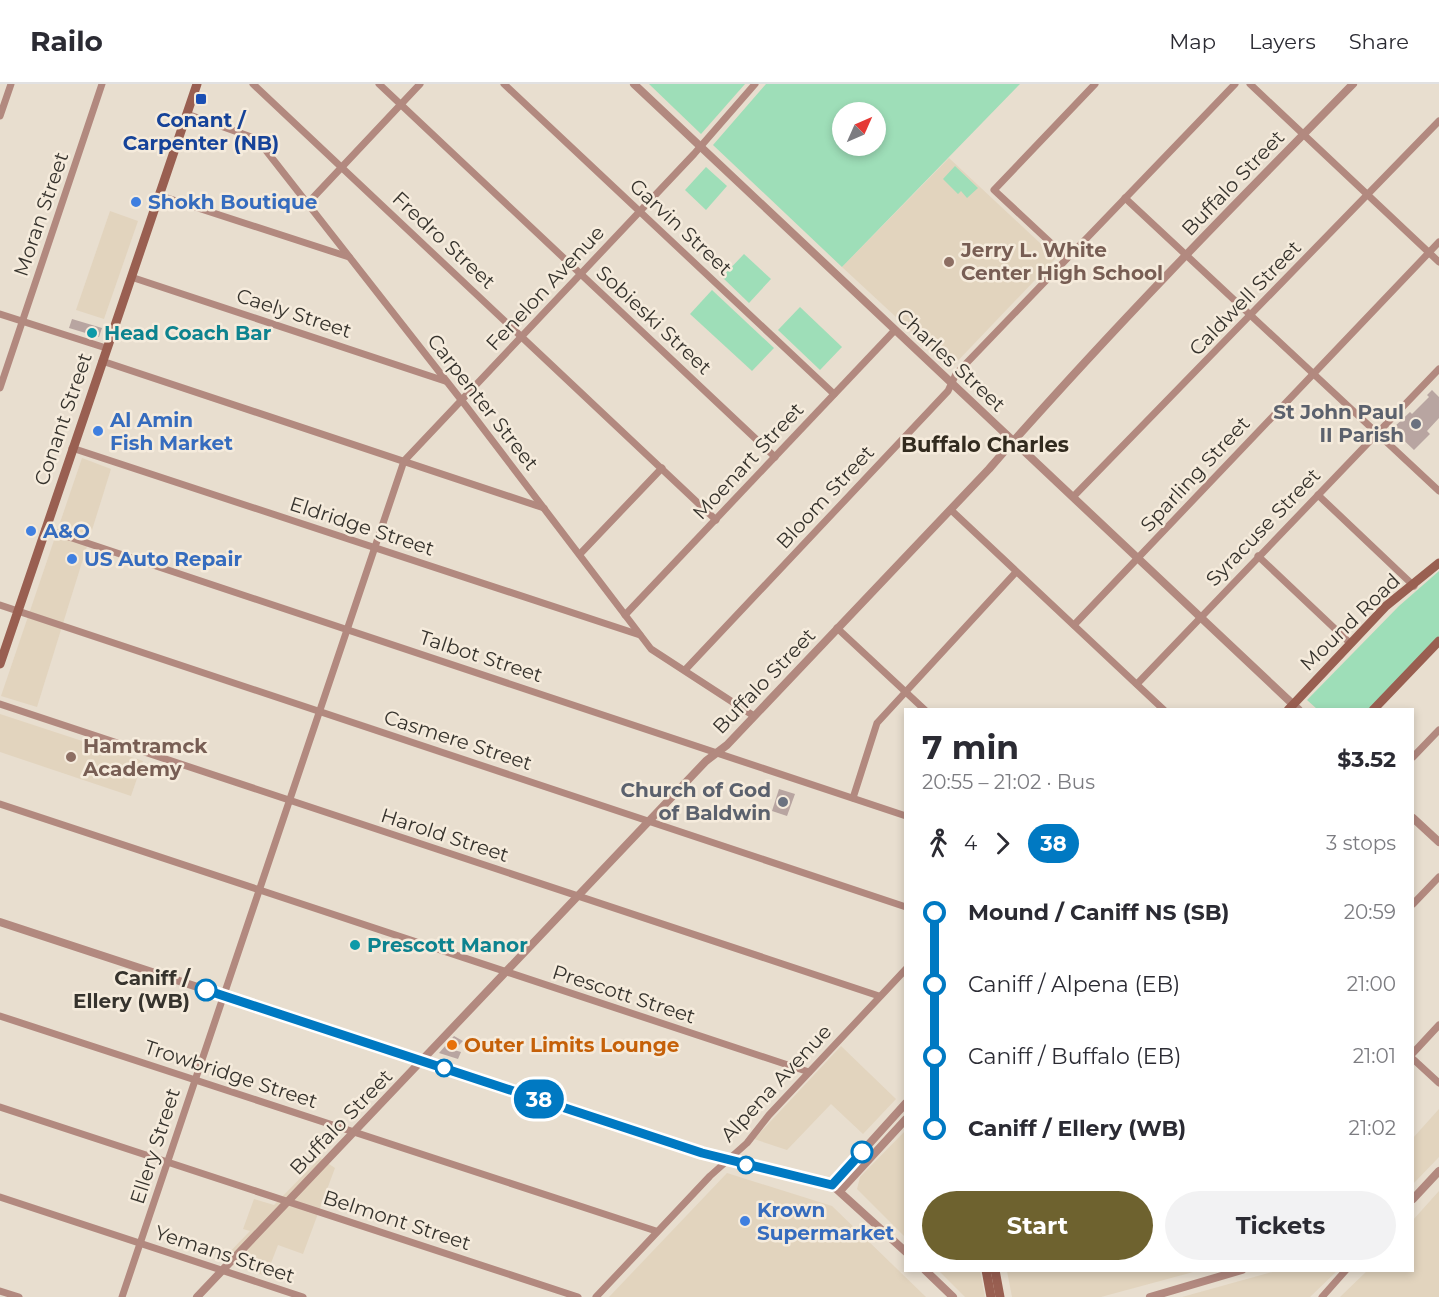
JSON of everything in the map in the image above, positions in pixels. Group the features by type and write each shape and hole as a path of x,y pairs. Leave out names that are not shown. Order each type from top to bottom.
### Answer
{"main road":[{"name":"Conant Street","path":"0,664 195,85"},
{"name":"Mound Road","path":"1294,708 1350,643 1386,606 1439,563"},
{"path":"1375,708 1439,641"},
{"path":"987,1272 995,1295"},
{"path":"995,1272 995,1295"}],"street":[{"path":"0,116 11,84"},
{"name":"Moran Street","path":"0,388 102,84"},
{"name":"Fredro Street","path":"253,84 716,520"},
{"name":"Sobieski Street","path":"379,84 775,457"},
{"path":"307,201 313,198 420,84"},
{"name":"Garvin Street","path":"504,84 834,394"},
{"name":"Charles Street","path":"633,84 1201,616 1294,708"},
{"name":"Fenelon Avenue","path":"290,801 404,461 700,147 756,84"},
{"path":"1067,258 994,190 1095,84"},
{"name":"Bloom Street","path":"685,670 948,392 951,382 1067,258 1235,84"},
{"path":"1250,84 1439,262"},
{"name":"Buffalo Street","path":"197,1297 650,821 951,510 1187,255 1353,84"},
{"name":"Carpenter Street","path":"187,114 254,137 307,201 657,654 754,716"},
{"name":"Caldwell Street","path":"1073,497 1439,120"},
{"path":"158,195 349,257"},
{"path":"1125,198 1439,491"},
{"name":"Sparling Street","path":"1074,624 1439,242"},
{"name":"Caely Street","path":"131,277 446,381"},
{"path":"0,314 106,348"},
{"name":"Moenart Street","path":"625,615 895,330"},
{"path":"102,361 544,508"},
{"name":"Syracuse Street","path":"1137,684 1377,433 1438,373"},
{"name":"Eldridge Street","path":"72,448 641,635"},
{"path":"580,554 662,468"},
{"path":"1318,495 1414,585"},
{"path":"951,510 1162,708"},
{"name":"Talbot Street","path":"45,529 904,815"},
{"path":"1258,556 1350,643"},
{"path":"853,798 877,723 1016,572"},
{"name":"Casmere Street","path":"0,605 904,906"},
{"path":"837,628 923,708"},
{"name":"Harold Street","path":"0,704 879,996"},
{"path":"1414,756 1439,730"},
{"name":"Ellery Street","path":"122,1297 290,801"},
{"name":"Prescott Street","path":"0,804 809,1072"},
{"path":"1414,819 1439,842"},
{"path":"1414,903 1439,877"},
{"path":"0,922 726,1160 832,1185 904,1249"},
{"name":"Alpena Avenue","path":"596,1297 656,1231 726,1160 747,1143 809,1072 904,971"},
{"name":"Trowbridge Street","path":"0,1016 656,1231"},
{"path":"1414,1052 1439,1025"},
{"path":"1414,1060 1439,1083"},
{"path":"832,1185 904,1105"},
{"name":"Belmont Street","path":"0,1107 578,1297"},
{"path":"840,1191 904,1121"},
{"path":"1414,1198 1439,1171"},
{"name":"Yemans Street","path":"0,1197 303,1297"},
{"path":"928,1272 953,1297"},
{"path":"1322,1297 1344,1272"},
{"path":"1150,1297 1226,1273"},
{"path":"0,1291 19,1297"}],"shaded area":[{"name":"Jerry L. White Center High School","path":"949,158 1056,258 951,368 842,267"},
{"path":"110,211 138,221 104,319 76,310"},
{"path":"82,458 111,469 37,707 1,696"},
{"name":"Hamtramck Academy","path":"0,714 143,761 131,796 0,752"},
{"path":"841,1046 896,1099 863,1134 831,1104 787,1150 754,1139"},
{"path":"1439,1109 1439,1157 1414,1183 1414,1137"},
{"path":"904,1132 904,1236 857,1189 860,1177"},
{"path":"320,1158 335,1168 303,1254 278,1245 266,1276 221,1261 250,1231 243,1229 254,1199 274,1205"},
{"path":"727,1173 832,1206 926,1297 609,1297"},
{"path":"1439,1191 1439,1297 1340,1297 1366,1272 1414,1272 1414,1219"},
{"path":"940,1272 980,1272 985,1297 965,1297"},
{"path":"1007,1272 1193,1272 1101,1297 1012,1297"},
{"path":"1272,1272 1336,1272 1310,1297 1182,1297"}],"green space":[{"path":"649,84 745,84 701,134"},
{"path":"766,84 1020,84 842,267 713,145"},
{"path":"955,166 978,188 967,198 961,191 958,194 943,179"},
{"path":"706,167 727,186 706,210 685,190"},
{"path":"744,254 771,279 749,303 722,277"},
{"path":"712,290 774,348 752,371 690,314"},
{"path":"800,307 842,347 820,370 778,330"},
{"path":"1439,571 1439,636 1370,708 1316,708 1307,700 1399,606"}],"building":[{"name":"Head Coach Bar","path":"72,319 102,328 99,337 69,328"},
{"name":"St John Paul II Parish","path":"1432,390 1439,397 1439,418 1427,431 1430,434 1414,450 1392,429 1410,412 1412,414 1429,397 1427,395"},
{"name":"Church of God of Baldwin","path":"779,789 795,794 787,816 772,811"},
{"name":"Outer Limits Lounge","path":"454,1036 463,1041 454,1050 461,1052 458,1059 439,1053"}],"bus line":[{"name":"38","path":"206,990 726,1160 832,1185 862,1152"}],"place":[{"name":"Conant / Carpenter (NB)","path":"201,99"},
{"name":"Shokh Boutique","path":"136,202"},
{"name":"Jerry L. White Center High School","path":"949,262"},
{"name":"Head Coach Bar","path":"92,333"},
{"name":"St John Paul II Parish","path":"1416,424"},
{"name":"Al Amin Fish Market","path":"98,431"},
{"name":"A&O","path":"31,531"},
{"name":"US Auto Repair","path":"72,559"},
{"name":"Hamtramck Academy","path":"71,757"},
{"name":"Church of God of Baldwin","path":"783,802"},
{"name":"Prescott Manor","path":"355,945"},
{"name":"Caniff / Ellery (WB)","path":"206,990"},
{"name":"Outer Limits Lounge","path":"452,1045"},
{"name":"Krown Supermarket","path":"745,1221"}],"district":[{"name":"Buffalo Charles","path":"985,445"}]}
